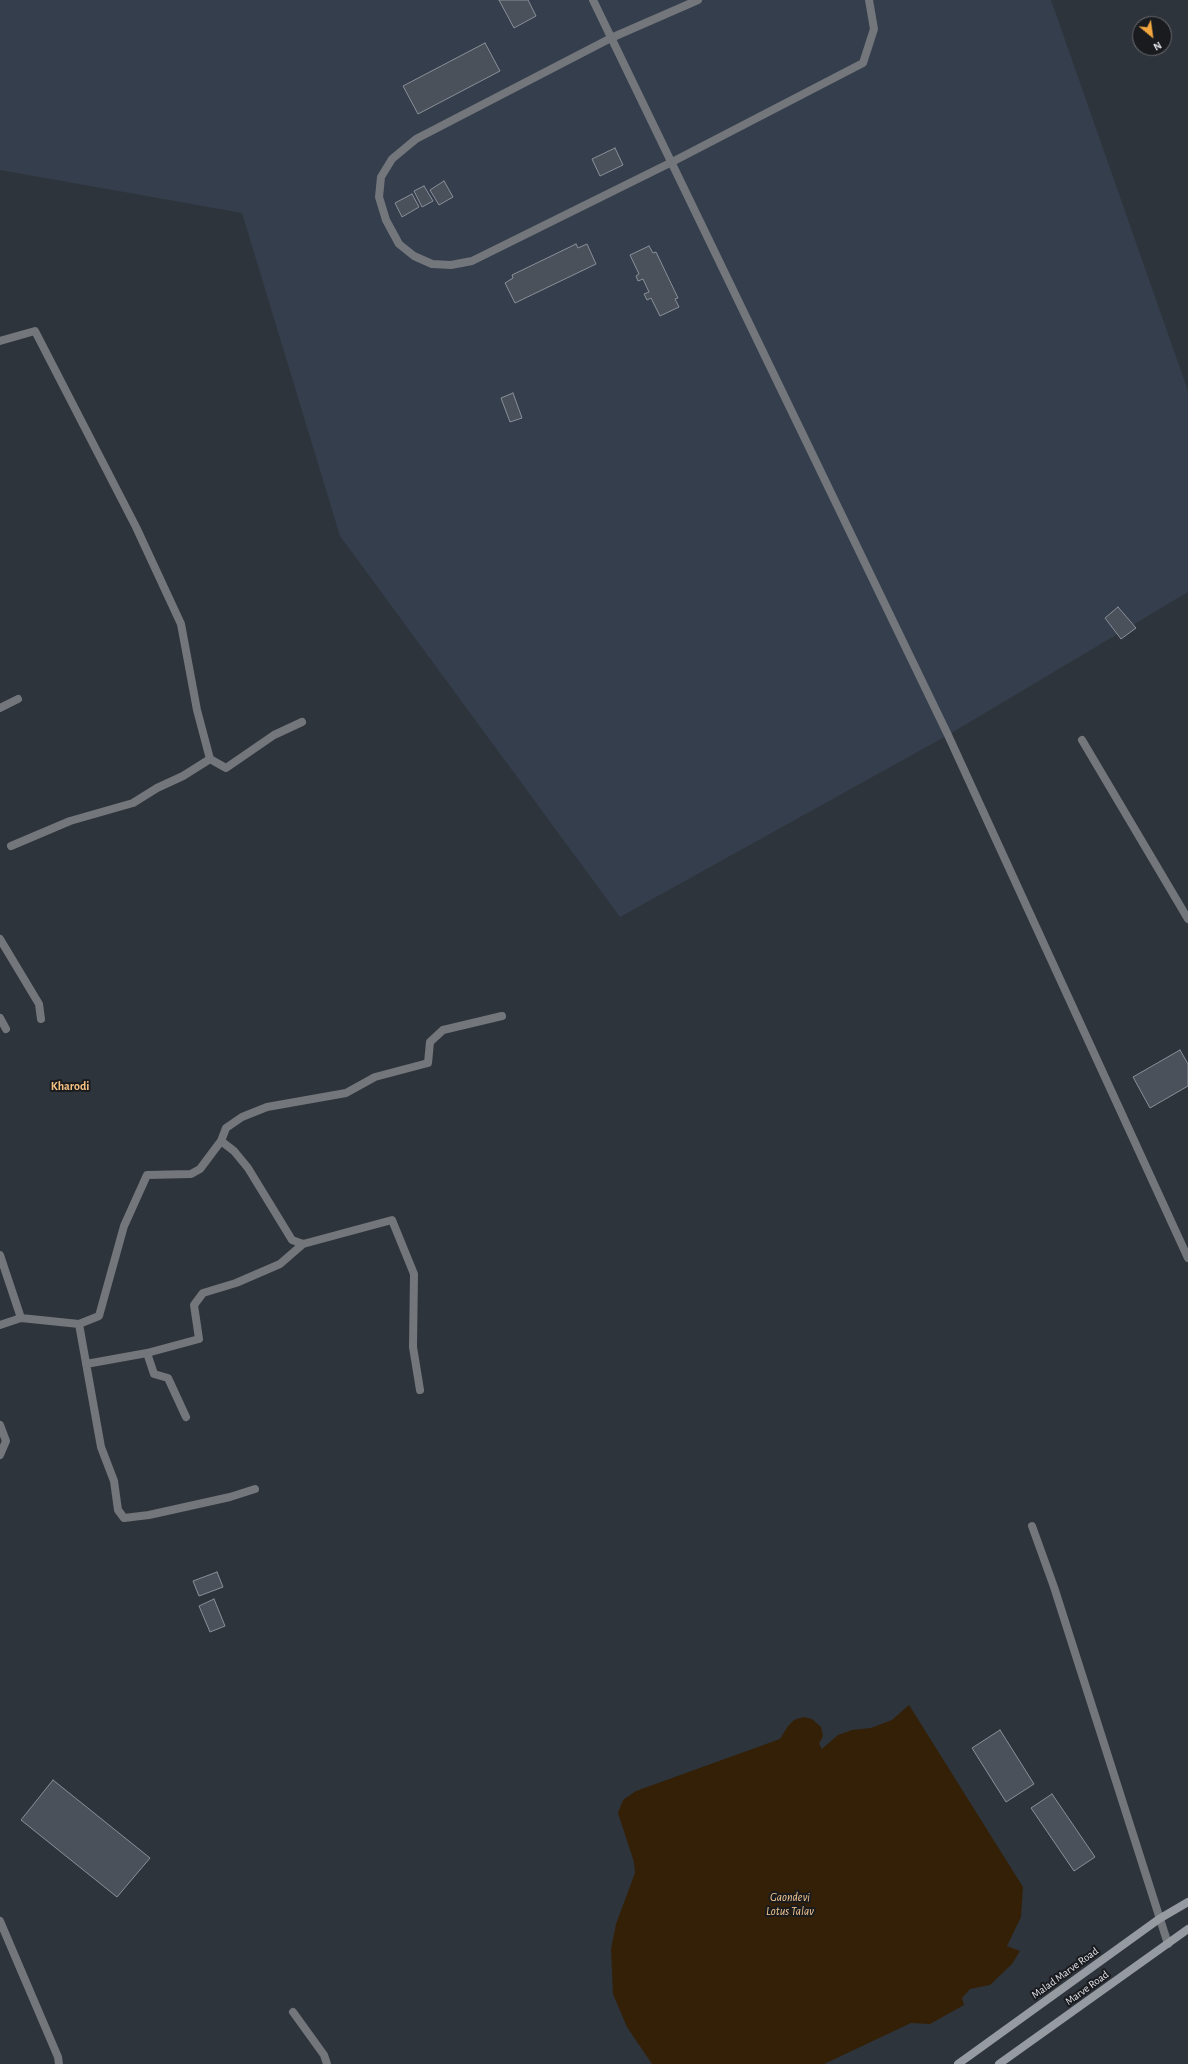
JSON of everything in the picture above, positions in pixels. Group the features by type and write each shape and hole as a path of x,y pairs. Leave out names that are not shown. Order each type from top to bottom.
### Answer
{"main road":[{"name":"Malad Marve Road","path":"958,2064 1159,1919 1188,1902"},
{"name":"Marve Road","path":"999,2064 1188,1929"}],"street":[{"path":"593,0 951,742 1188,1258"},
{"path":"698,0 611,38 416,139 392,159 381,177 379,197 386,220 399,244 414,256 432,264 452,265 472,261 672,162 864,63 874,29 869,0"},
{"path":"0,341 35,331 136,527 181,624 197,710 210,759 226,768 274,735 302,722"},
{"path":"0,708 18,699"},
{"path":"1082,740 1188,919"},
{"path":"11,846 70,822 133,803 157,788 183,776 210,759"},
{"path":"0,939 39,1004 41,1019"},
{"path":"0,1325 21,1318 80,1324 99,1316 124,1226 147,1176 191,1174 200,1169 221,1141 226,1128 242,1117 267,1107 346,1093 375,1077 428,1063 430,1042 443,1030 502,1016"},
{"path":"0,1018 6,1029"},
{"path":"221,1141 234,1151 248,1168 292,1240 304,1244"},
{"path":"86,1364 148,1353 198,1339 194,1305 203,1293 236,1283 280,1264 304,1244 392,1220 414,1274 413,1347 420,1390"},
{"path":"0,1255 21,1318"},
{"path":"80,1324 101,1447 114,1482 118,1510 124,1518 230,1498 255,1489"},
{"path":"148,1353 154,1374 168,1378 186,1418"},
{"path":"0,1425 6,1441 0,1455"},
{"path":"1032,1526 1054,1587 1168,1944"},
{"path":"0,1921 58,2057 59,2064"},
{"path":"293,2012 324,2055 327,2064"}],"shaded area":[{"path":"0,0 1051,0 1188,391 1188,592 948,735 620,917 340,536 242,213 0,170"}],"water":[{"name":"Gaondevi Lotus Talav","path":"909,1705 1023,1887 1021,1917 1007,1946 1020,1951 1012,1964 990,1985 970,1989 962,1998 964,2005 930,2024 911,2023 824,2064 652,2064 627,2027 613,1994 611,1949 616,1924 635,1873 634,1862 618,1813 623,1800 636,1791 780,1739 788,1726 794,1720 803,1717 812,1719 821,1727 823,1736 819,1744 822,1749 838,1735 852,1730 871,1728 892,1720"}],"building":[{"path":"499,0 528,0 536,16 514,28"},
{"path":"485,43 500,71 418,114 403,86"},
{"path":"615,148 623,165 600,176 592,159"},
{"path":"444,181 453,197 439,205 430,190"},
{"path":"424,186 433,201 422,207 414,191"},
{"path":"412,194 419,207 402,217 395,203"},
{"path":"576,244 578,248 587,244 596,264 515,303 505,283 513,278 512,275"},
{"path":"649,246 653,253 656,252 678,298 675,299 679,307 660,316 651,298 647,300 644,294 649,292 643,279 638,281 636,276 639,274 630,255"},
{"path":"513,393 522,418 510,422 501,398"},
{"path":"1118,607 1136,628 1121,639 1105,618"},
{"path":"1180,1050 1188,1064 1188,1086 1150,1108 1133,1077"},
{"path":"217,1572 223,1587 199,1596 193,1581"},
{"path":"214,1599 225,1626 210,1632 199,1606"},
{"path":"1000,1730 1034,1784 1006,1802 972,1748"},
{"path":"53,1780 150,1858 117,1897 21,1820"},
{"path":"1052,1794 1095,1857 1074,1871 1031,1808"}],"district":[{"name":"Kharodi","path":"70,1086"}]}
